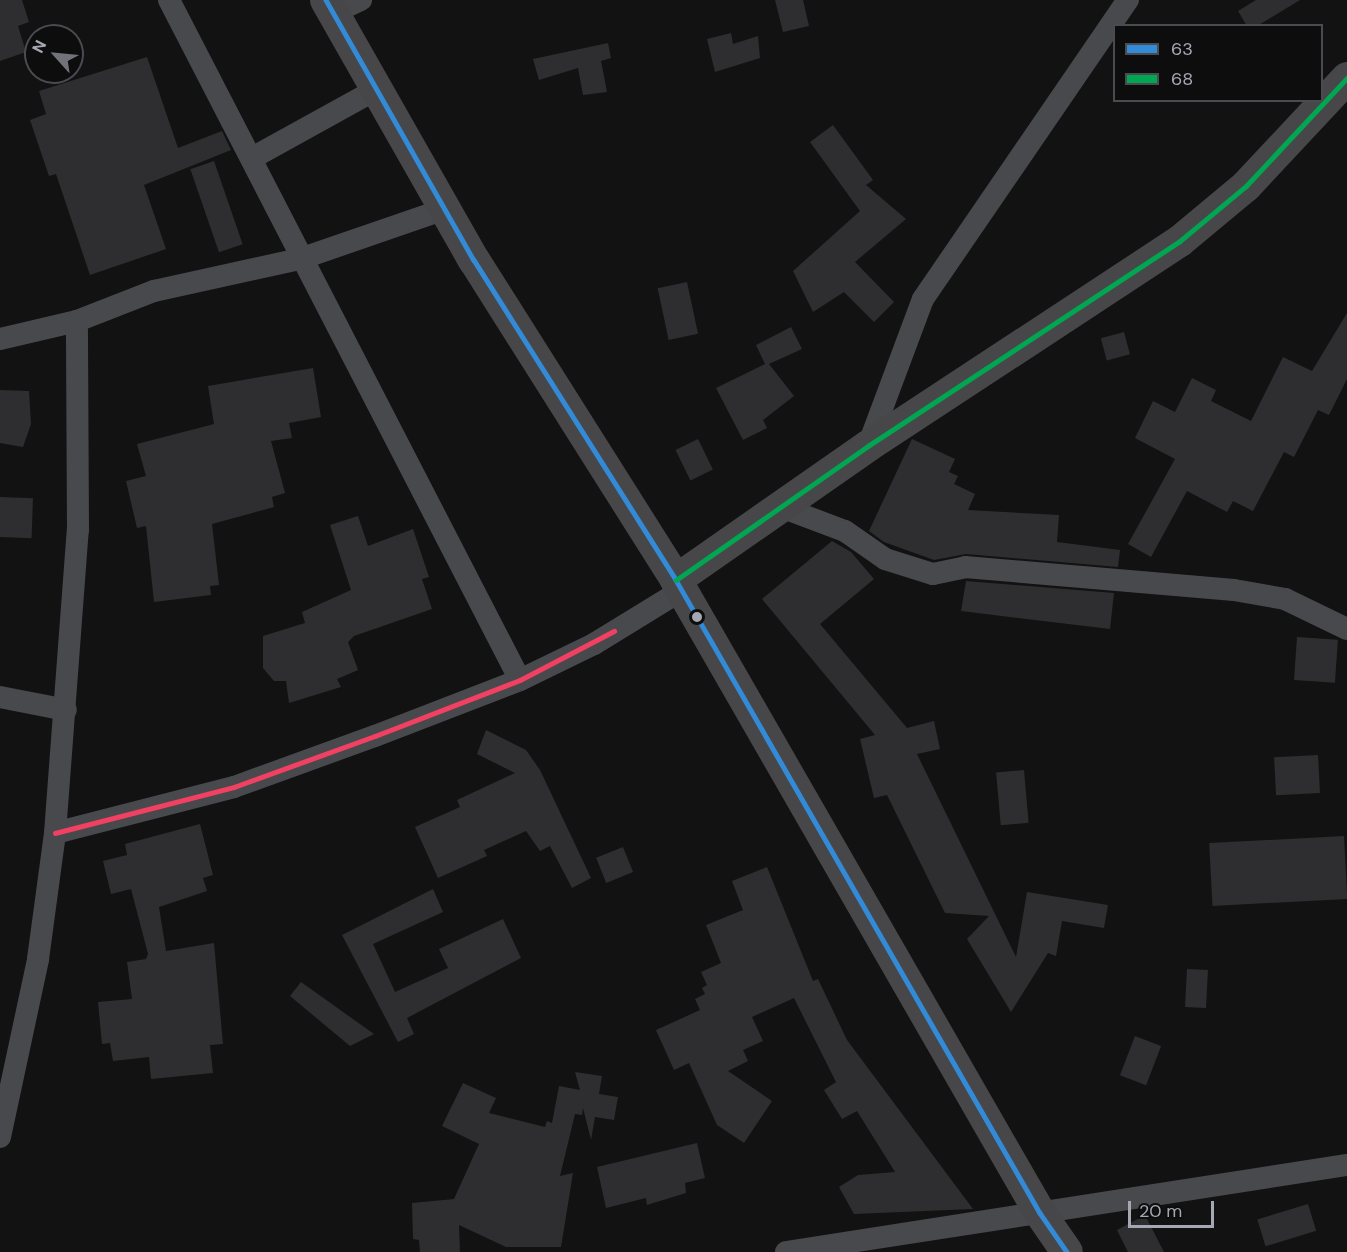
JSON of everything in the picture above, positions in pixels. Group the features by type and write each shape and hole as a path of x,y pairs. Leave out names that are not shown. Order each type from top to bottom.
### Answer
{"main road":[{"path":"329,7 445,209 679,585 1040,1213 1067,1252"},
{"path":"679,585 781,507 868,446 1180,242 1246,186 1345,85"}],"street":[{"path":"169,0 252,158 300,259 520,680"},
{"path":"329,7 361,0"},
{"path":"868,446 923,299 1128,0"},
{"path":"252,158 376,89"},
{"path":"0,339 76,321 154,291 300,259 445,209"},
{"path":"0,1137 38,959 55,833 78,530 76,321"},
{"path":"781,507 844,531 885,560 933,574 965,567 1233,590 1285,599 1347,629"},
{"path":"55,833 234,787 520,680 594,644 679,585"},
{"path":"0,698 66,710"},
{"path":"786,1252 1347,1165"}],"building":[{"path":"0,0 22,0 29,22 18,26 24,53 0,61"},
{"path":"775,0 803,0 809,26 783,32"},
{"path":"1256,0 1300,0 1260,24 1246,24 1238,11"},
{"path":"731,33 733,44 758,36 760,58 715,72 707,39"},
{"path":"608,43 611,58 601,61 607,92 583,95 578,68 539,80 533,59"},
{"path":"147,57 178,148 222,131 231,150 144,185 166,249 90,275 56,174 49,176 30,120 46,114 39,91 61,84 84,84 84,77"},
{"path":"833,125 873,180 866,185 906,219 855,262 894,302 874,322 844,292 813,312 793,271 860,211 810,142"},
{"path":"214,161 243,244 219,252 190,169"},
{"path":"687,282 698,334 669,340 658,288"},
{"path":"1347,313 1347,379 1329,415 1318,410 1294,457 1284,452 1253,511 1233,501 1227,512 1187,491 1151,557 1128,544 1175,459 1135,438 1153,401 1175,412 1192,378 1216,390 1211,401 1251,421 1283,357 1312,371"},
{"path":"791,327 802,349 769,364 794,396 763,420 767,428 743,440 716,388 765,364 756,345"},
{"path":"1124,332 1130,354 1107,360 1101,338"},
{"path":"313,368 321,417 289,423 292,438 271,441 285,493 272,497 274,507 212,524 219,585 210,586 211,595 154,602 146,526 137,528 126,481 146,476 137,444 214,424 208,386"},
{"path":"0,390 29,391 31,424 23,447 0,443"},
{"path":"698,439 713,470 690,481 676,450"},
{"path":"912,439 955,459 949,472 958,476 954,484 975,494 968,510 1059,515 1057,542 1120,550 1118,567 966,554 934,560 884,542 869,531"},
{"path":"0,497 33,498 32,538 0,537"},
{"path":"358,516 368,546 413,529 429,577 422,579 432,609 354,636 348,642 358,670 337,679 341,687 289,703 286,681 274,681 263,668 263,636 305,623 302,612 351,590 330,525"},
{"path":"832,541 851,552 874,579 820,624 907,728 934,721 940,749 917,754 1016,957 1027,892 1108,905 1104,928 1062,921 1056,956 1048,953 1011,1012 967,939 989,916 945,913 887,795 874,798 860,739 875,735 762,599"},
{"path":"966,581 1114,593 1110,629 961,611"},
{"path":"1297,637 1338,640 1335,683 1294,680"},
{"path":"486,730 526,750 540,770 591,878 572,888 550,846 540,851 526,831 484,850 487,856 438,878 415,827 460,807 457,800 515,773 477,754"},
{"path":"1318,755 1320,793 1276,795 1274,757"},
{"path":"1024,770 1029,823 1001,825 996,772"},
{"path":"200,824 213,875 203,878 207,891 159,907 166,951 214,943 223,1044 210,1045 213,1073 151,1079 149,1057 113,1061 110,1043 102,1044 98,1002 132,999 127,962 146,959 148,954 131,889 111,894 103,861 127,855 125,844"},
{"path":"1344,836 1347,899 1212,906 1209,843"},
{"path":"623,847 633,872 606,883 596,858"},
{"path":"767,867 813,981 818,979 847,1040 973,1209 854,1214 839,1187 858,1175 895,1172 857,1111 842,1119 824,1090 836,1082 794,998 752,1017 763,1041 743,1050 748,1061 728,1071 772,1101 744,1143 717,1125 689,1063 674,1070 656,1030 700,1010 695,999 705,994 702,988 707,985 701,972 721,963 706,925 743,910 732,881"},
{"path":"433,889 443,912 373,944 395,992 448,968 439,949 503,919 521,958 407,1018 414,1034 398,1042 342,935"},
{"path":"1187,969 1208,970 1206,1008 1185,1007"},
{"path":"301,982 374,1034 350,1046 290,996"},
{"path":"1135,1036 1161,1046 1146,1085 1120,1075"},
{"path":"575,1072 602,1076 599,1094 618,1097 614,1120 595,1117 591,1140 583,1108 582,1115 575,1114 560,1176 573,1173 561,1247 506,1247 459,1225 460,1252 420,1252 419,1240 413,1239 412,1203 454,1199 479,1144 442,1126 463,1083 496,1098 489,1113 545,1127 547,1121 552,1123 559,1086 580,1090"},
{"path":"697,1143 705,1178 685,1183 686,1193 647,1205 646,1198 606,1208 597,1167"},
{"path":"1308,1204 1316,1231 1266,1246 1257,1219"},
{"path":"1145,1215 1164,1252 1128,1252 1117,1230"}],"transit line":[{"name":"63","path":"326,0 474,260 676,580 1040,1213 1067,1252"},
{"name":"68","path":"676,580 868,446 1180,241 1246,186 1347,78"},
{"path":"55,833 234,787 520,680 614,631"}]}
